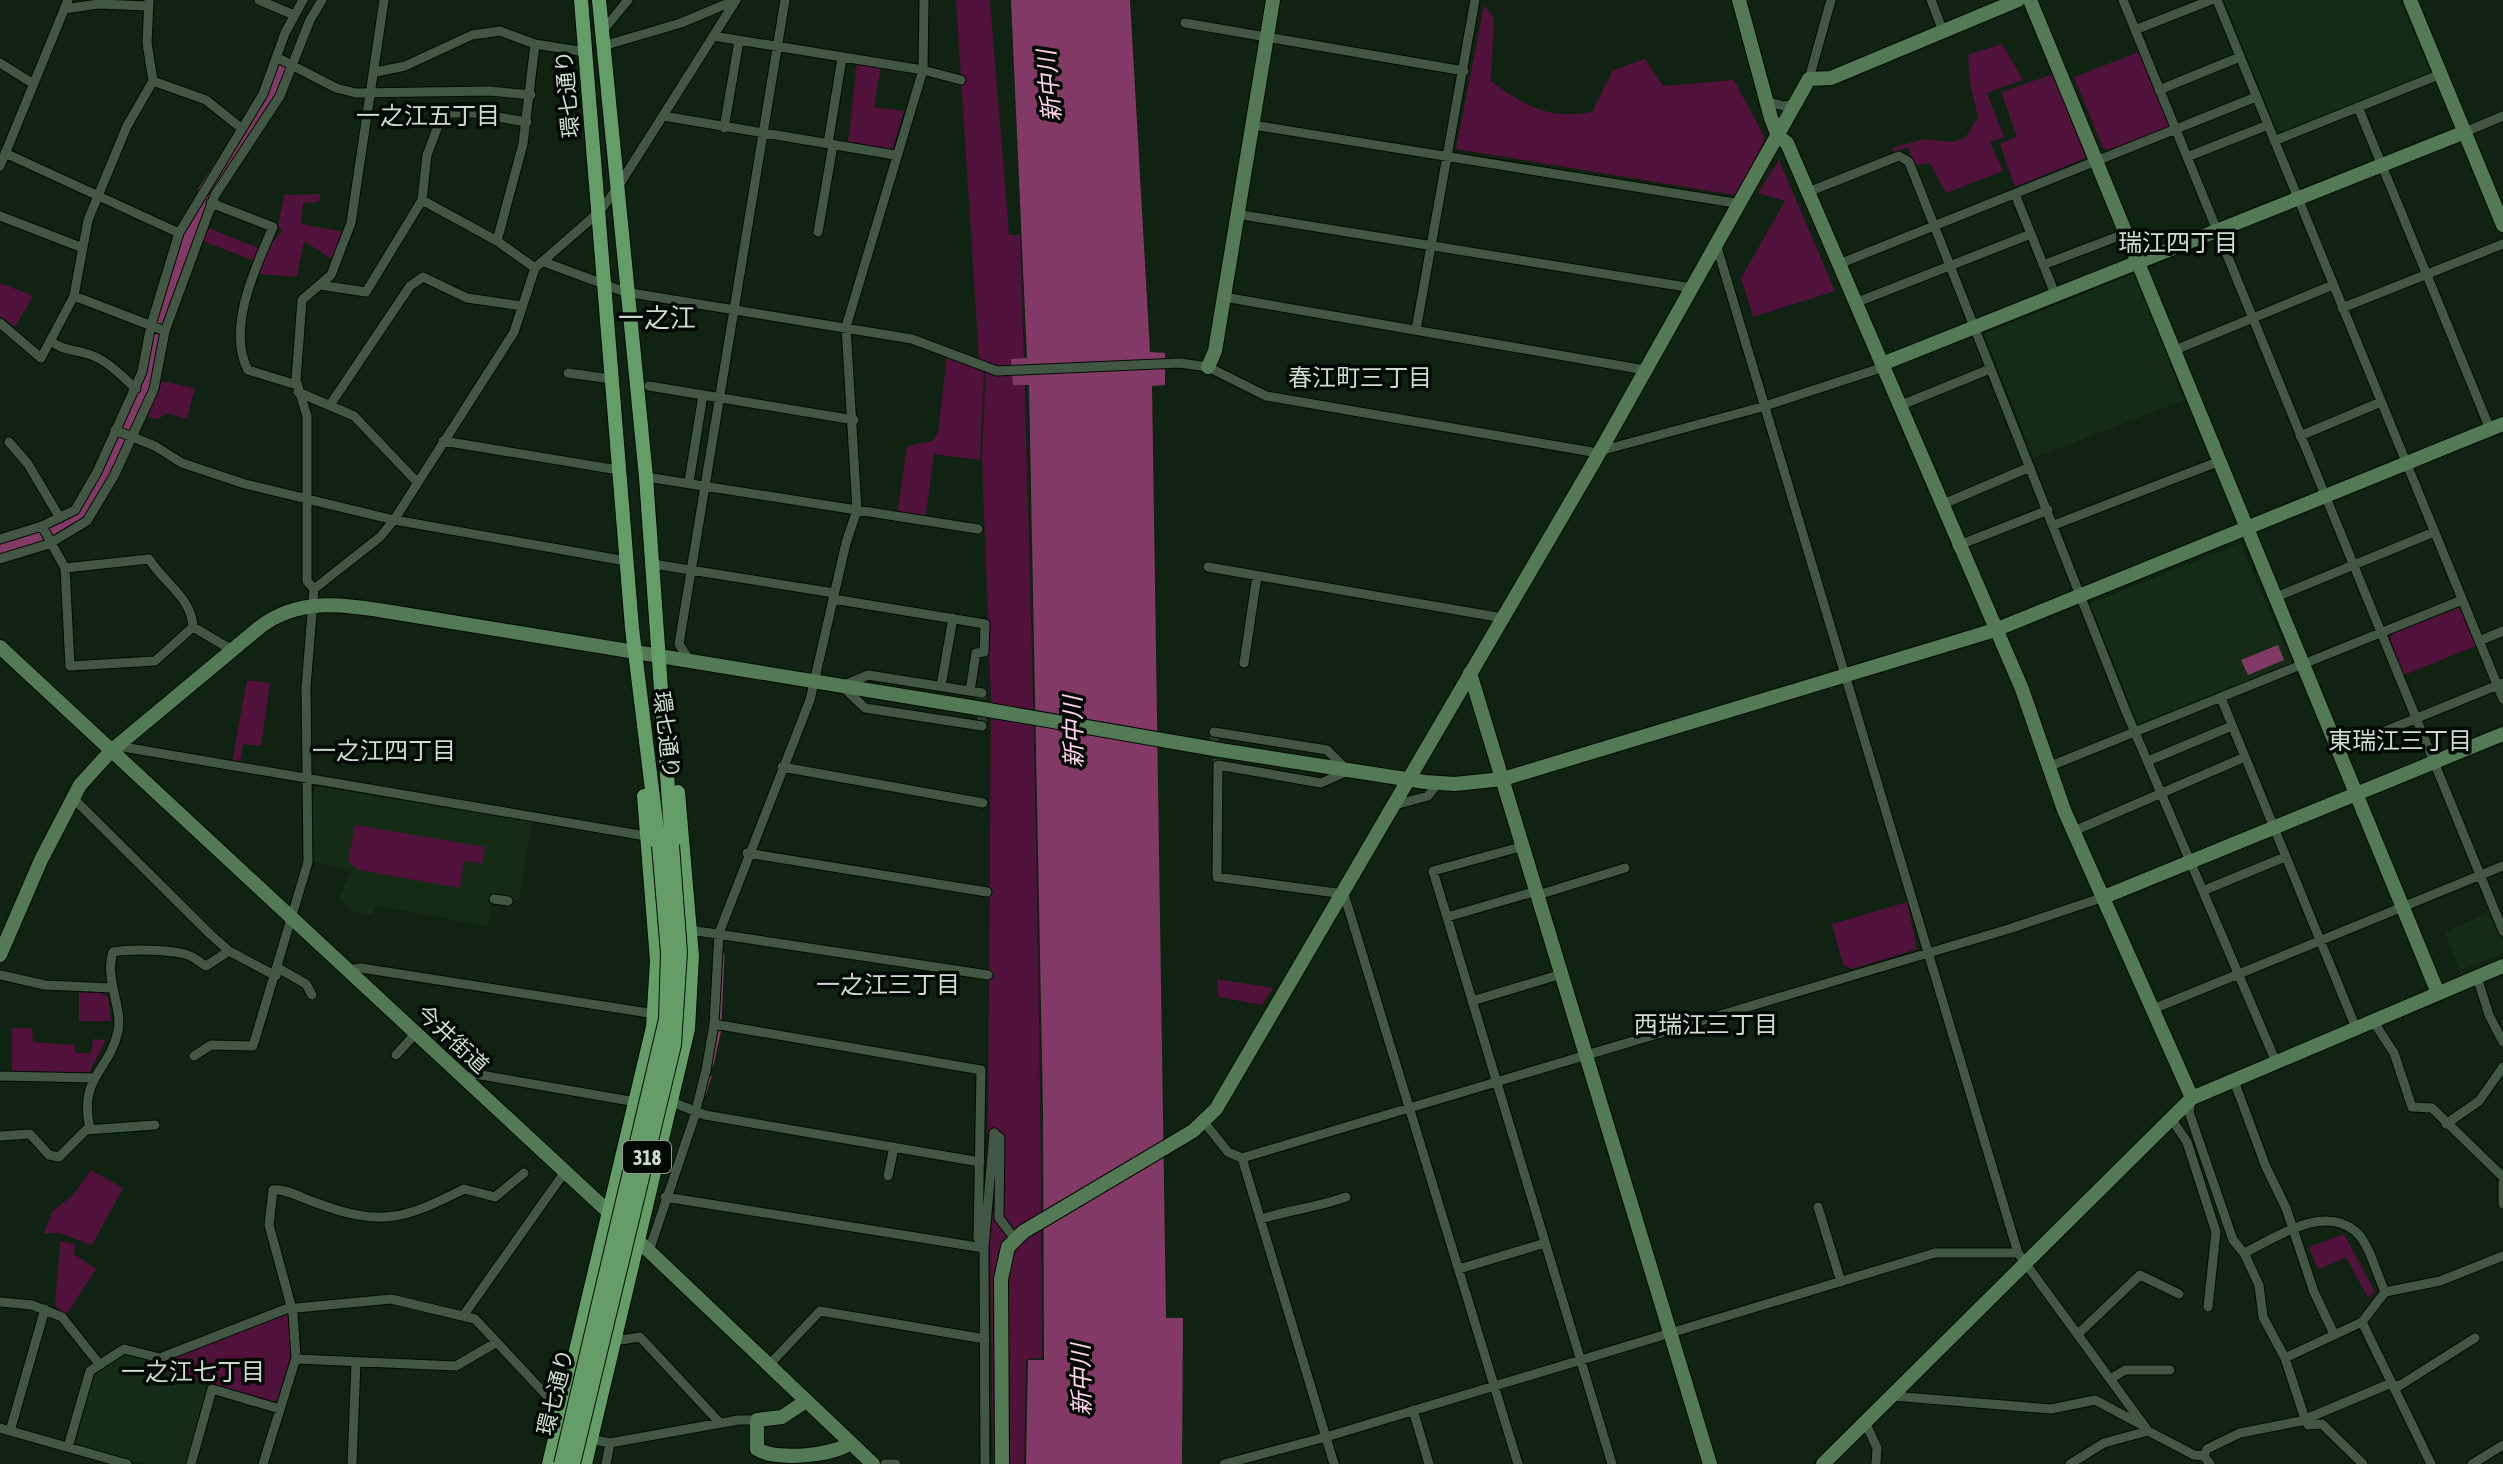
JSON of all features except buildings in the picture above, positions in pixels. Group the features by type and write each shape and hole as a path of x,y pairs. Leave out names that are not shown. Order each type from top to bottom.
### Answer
{"main road":[{"name":"環七通り","path":"573,1464 674,1045 680,952 634,652 581,0"},
{"name":"環七通り","path":"561,1464 666,1019 668,953 661,656 599,0"},
{"path":"549,1464 655,1014 657,961 634,652"},
{"path":"585,1464 614,1341 644,1246 691,1006 690,930 661,656"}],"street":[{"path":"259,0 294,15"},
{"path":"0,539 46,536 60,518 75,510 154,389 159,329 179,233 263,94 294,15 303,0"},
{"path":"0,559 46,536 87,521 124,434 136,389 211,203 231,167 280,96 310,20 322,0"},
{"path":"314,589 307,581 307,416 297,388 297,332 302,300 331,275 351,223 376,72 384,0"},
{"path":"602,40 628,0"},
{"path":"690,661 679,644 785,0"},
{"path":"644,1246 694,1118 714,1024 719,933 747,853 816,682 833,596 857,510 854,420 846,327 895,155 923,70 924,0"},
{"path":"1208,367 1215,351 1273,0"},
{"path":"1416,330 1475,0"},
{"path":"1739,0 1764,101 1778,136 1787,143 1883,365 1957,546 2022,689 2048,767 2074,831 2192,1098 2189,1112 2233,1240 2244,1253 2259,1285 2263,1317 2285,1358 2305,1419 2308,1425 2322,1424 2363,1464"},
{"path":"1002,1464 1003,1258 1019,1236 1198,1127 1225,1096 1741,204 1809,79 1831,0"},
{"path":"1931,0 1943,31"},
{"path":"1809,79 1831,78 2018,0"},
{"path":"2030,0 2438,993"},
{"path":"2123,0 2503,931"},
{"path":"2135,30 2214,0 2479,641 2500,684 2503,699"},
{"path":"2410,0 2503,225"},
{"path":"602,40 681,23 734,2"},
{"path":"194,1056 211,1045 253,1046 308,862 306,687 314,589 380,537 394,520 514,332 539,265 599,212 616,190 734,2"},
{"path":"0,166 66,4 148,3 147,43 153,81 127,126 88,220 74,296 41,358 0,323"},
{"path":"1185,23 1464,71"},
{"path":"376,72 405,66 472,35 500,31 535,44 585,52"},
{"path":"713,36 923,70 961,80"},
{"path":"724,128 739,41"},
{"path":"497,241 527,122 535,44"},
{"path":"2159,90 2240,57"},
{"path":"278,58 336,88 372,95 490,91 531,95"},
{"path":"818,232 842,58"},
{"path":"0,63 32,83"},
{"path":"2274,141 2441,74"},
{"path":"153,81 206,100 241,128"},
{"path":"1839,264 2256,97"},
{"path":"1764,101 1784,106 1795,104"},
{"path":"0,955 72,797 114,749 272,618 311,605 357,607 1348,771 1438,783 1503,779 1995,630 2496,426 2426,274 2358,107"},
{"path":"320,285 366,292 422,200 427,155 446,111 527,122"},
{"path":"663,116 895,155"},
{"path":"422,200 539,265 625,292 912,339 997,371 1180,363 1208,367 1266,396 1599,452 1762,407 1883,365 2503,116"},
{"path":"1253,125 1741,204"},
{"path":"2187,157 2268,125"},
{"path":"5,153 100,194 179,233"},
{"path":"1808,192 1899,156 1905,158 2135,732 2193,861 2276,1062"},
{"path":"2015,194 2055,294"},
{"path":"211,203 273,227 254,269 242,323 241,357 248,370 297,388 354,416 417,482"},
{"path":"1236,214 1692,288"},
{"path":"0,216 83,248"},
{"path":"2043,265 2127,233"},
{"path":"1855,303 2031,234"},
{"path":"2342,308 2503,244"},
{"path":"1717,247 1926,954 2021,1259 2079,1333 2146,1428"},
{"path":"330,405 410,286 423,277 467,298 522,306"},
{"path":"2175,350 2333,285"},
{"path":"74,296 159,329"},
{"path":"1224,297 1645,370"},
{"path":"51,341 66,351 100,360 136,389"},
{"path":"1899,406 1990,369"},
{"path":"568,373 611,379"},
{"path":"649,386 854,420"},
{"path":"689,482 703,395"},
{"path":"2300,436 2381,402"},
{"path":"124,434 155,446 182,463 306,498 394,520 626,561"},
{"path":"443,441 618,470"},
{"path":"9,442 28,464 60,518"},
{"path":"2054,525 2220,461"},
{"path":"1941,505 2030,467"},
{"path":"646,477 978,529"},
{"path":"1957,546 2048,510"},
{"path":"2276,597 2434,532"},
{"path":"46,536 65,568 70,666 155,661 193,627"},
{"path":"65,568 149,559 159,576 184,599 192,616 193,627"},
{"path":"653,564 985,624 984,652 976,653 970,691"},
{"path":"1208,567 1503,618"},
{"path":"1244,663 1257,576"},
{"path":"2048,767 2462,600"},
{"path":"941,686 953,618"},
{"path":"193,627 232,650"},
{"path":"2479,641 2503,631"},
{"name":"今井街道","path":"0,647 114,749 292,919 609,1212 873,1464"},
{"path":"1470,673 1710,1464"},
{"path":"842,686 868,675 982,693"},
{"path":"2339,750 2500,684"},
{"path":"842,686 865,708 982,726"},
{"path":"2221,698 2356,1028"},
{"path":"2148,761 2232,726"},
{"path":"1214,732 1327,750 1348,771"},
{"path":"1198,1127 1228,1152 1242,1158 1926,954 2104,897 2503,734"},
{"path":"114,749 646,836"},
{"path":"2074,831 2245,757"},
{"path":"1344,894 1217,877 1218,765 1321,783 1348,771"},
{"path":"782,767 983,803"},
{"path":"1395,805 1428,796 1438,783"},
{"path":"72,797 229,951 306,984 312,995"},
{"path":"1524,846 1433,871 1612,1464"},
{"path":"747,853 987,892"},
{"path":"2205,890 2285,857"},
{"path":"2153,1009 2503,866"},
{"path":"1447,917 1625,868"},
{"path":"1344,894 1518,1464"},
{"path":"494,899 508,901"},
{"path":"690,930 988,975"},
{"path":"90,1129 87,1099 118,1030 112,988 113,952 131,949 168,951 188,955 206,966 229,951"},
{"path":"1823,1464 2021,1259 2192,1098 2503,966"},
{"path":"348,970 361,968 392,972 655,1014"},
{"path":"1472,1001 1562,974"},
{"path":"0,975 45,985 112,988"},
{"path":"2477,977 2489,1015 2503,1042"},
{"path":"2373,1021 2394,1053 2412,1107 2432,1108 2503,1180 2503,1204"},
{"path":"714,1024 981,1070 978,1238 984,1248"},
{"path":"396,1055 415,1034"},
{"path":"2446,1124 2479,1101 2503,1067"},
{"path":"466,1080 475,1074 636,1102"},
{"path":"0,1076 94,1078"},
{"path":"2234,1081 2334,1334"},
{"path":"672,1102 705,1115 980,1162"},
{"path":"2170,1117 2187,1142 2216,1232 2208,1307"},
{"path":"0,1136 30,1134 49,1155 59,1157 83,1132 90,1129 155,1125"},
{"path":"985,1464 984,1248 994,1133 1000,1138 999,1218 1019,1236"},
{"path":"888,1176 894,1147"},
{"path":"1242,1158 1334,1464"},
{"path":"263,1464 296,1359 292,1308 269,1225 273,1190 383,1219 434,1205 464,1189 495,1197 524,1173"},
{"path":"463,1316 564,1173"},
{"path":"665,1197 984,1248"},
{"path":"1261,1219 1346,1197"},
{"path":"1818,1207 1841,1282"},
{"path":"2244,1253 2292,1230 2322,1222 2356,1231 2385,1292"},
{"path":"1459,1269 1545,1243"},
{"path":"1224,1464 1326,1437 1935,1253 2021,1259"},
{"path":"2285,1358 2362,1322 2385,1292 2440,1281 2503,1256"},
{"path":"2079,1333 2140,1275 2179,1294"},
{"path":"68,1447 90,1371 124,1349 160,1358 292,1308 391,1299 475,1319 562,1412"},
{"path":"0,1302 45,1309 62,1317 100,1365"},
{"path":"45,1309 5,1429 68,1447 100,1460 127,1464"},
{"path":"769,1365 820,1311 985,1339"},
{"path":"2362,1322 2431,1464"},
{"path":"614,1341 640,1337 720,1423"},
{"path":"1892,1396 2051,1409 2095,1400 2207,1460 2207,1449 2240,1433 2305,1419 2389,1384 2395,1386 2435,1365 2475,1338"},
{"path":"296,1359 456,1366 497,1342"},
{"path":"352,1464 356,1362"},
{"path":"2112,1378 2125,1370 2170,1370"},
{"path":"191,1464 212,1389 280,1409"},
{"path":"590,1439 610,1443 720,1423 782,1417 806,1401"},
{"path":"1413,1410 1429,1464"},
{"path":"757,1420 755,1444 768,1454 828,1454 850,1443"},
{"path":"1865,1422 1877,1448 1876,1464"},
{"path":"2070,1464 2104,1443 2146,1428"},
{"path":"606,1464 610,1443"},
{"path":"2472,1464 2503,1445"},
{"path":"885,1464 896,1464"}],"shaded area":[{"path":"956,0 990,0 1009,235 1020,235 1035,797 1042,1358 1026,1359 1024,1464 993,1464 988,1123 991,699 982,459 986,364 979,359"},
{"path":"2224,0 2400,0 2430,72 2283,132 2276,129"},
{"path":"1484,5 1494,18 1491,81 1526,104 1563,114 1592,112 1613,70 1645,59 1663,86 1734,80 1764,136 1761,155 1735,195 1456,149"},
{"path":"2002,44 2023,80 1987,93 2004,137 1990,142 2003,171 1946,193 1930,163 1914,165 1908,147 1894,152 1892,148 1925,139 1952,142 1965,138 1978,117 1970,83 1968,55"},
{"path":"2139,52 2169,124 2167,129 2109,150 2103,148 2074,77"},
{"path":"279,63 294,69 217,198 206,227 260,249 254,261 200,240 164,340 139,431 121,425 146,371 182,233 255,114"},
{"path":"857,63 881,66 874,107 904,111 892,151 848,143"},
{"path":"2053,74 2086,158 2015,187 2000,144 2017,137 2001,92"},
{"path":"1779,160 1835,291 1753,317 1741,278 1785,201 1758,193"},
{"path":"320,194 319,202 303,203 301,224 344,232 334,261 304,241 297,277 258,274 267,249 283,230 278,227 284,195"},
{"path":"2135,273 2184,400 2034,458 1984,334"},
{"path":"0,283 33,296 15,327 0,316"},
{"path":"947,356 984,371 980,460 934,454 925,520 897,516 907,446 933,441 938,433"},
{"path":"160,381 195,388 187,419 167,413 158,419 148,417"},
{"path":"114,440 132,447 95,518 56,544 52,527 72,515"},
{"path":"2240,543 2292,663 2138,724 2090,604"},
{"path":"2458,608 2476,646 2404,675 2390,639 2392,634"},
{"path":"247,680 270,683 261,746 243,744 240,763 232,762"},
{"path":"327,785 532,822 519,901 492,897 488,926 376,906 373,915 352,911 339,899 350,872 312,861 314,788"},
{"path":"355,825 485,847 482,864 464,861 460,888 359,870 348,861"},
{"path":"1907,902 1917,949 1852,969 1843,965 1832,924"},
{"path":"2488,913 2503,941 2503,953 2460,971 2445,932"},
{"path":"1217,979 1273,988 1262,1005 1218,997"},
{"path":"79,992 101,993 108,997 111,1021 79,1021"},
{"path":"12,1028 32,1028 33,1042 75,1045 75,1053 91,1053 93,1039 106,1040 88,1075 12,1073"},
{"path":"91,1170 123,1188 92,1245 59,1233 44,1233 52,1212 74,1194"},
{"path":"2344,1234 2375,1292 2368,1298 2346,1257 2318,1270 2309,1247"},
{"path":"60,1241 75,1244 74,1254 96,1269 66,1315 55,1306"},
{"path":"286,1314 290,1316 292,1357 279,1398 272,1403 164,1371 161,1362"},
{"path":"126,1353 160,1363 164,1371 209,1385 186,1464 143,1464 77,1445 75,1441 94,1374"}],"water":[{"name":"新中川","path":"1011,0 1130,0 1150,352 1165,353 1165,385 1152,386 1166,1318 1183,1318 1182,1464 1026,1464 1028,1360 1044,1360 1043,1110 1029,385 1013,385 1011,359 1027,358"},
{"path":"2278,645 2284,660 2248,675 2241,660"}],"waterway":[{"path":"0,549 70,526 84,509 146,392 157,338 207,192 281,78 284,66"},
{"path":"720,1021 723,954"},
{"path":"712,1065 720,1029"},
{"path":"704,1095 710,1077"}],"tunnel":[{"path":"982,693 982,726"},
{"path":"1214,732 1218,765"}],"district":[{"name":"一之江五丁目","path":"428,115"},
{"name":"瑞江四丁目","path":"2178,242"},
{"name":"一之江","path":"657,318"},
{"name":"春江町三丁目","path":"1360,377"},
{"name":"東瑞江三丁目","path":"2400,740"},
{"name":"一之江四丁目","path":"384,750"},
{"name":"一之江三丁目","path":"888,984"},
{"name":"西瑞江三丁目","path":"1706,1024"},
{"name":"一之江七丁目","path":"193,1371"}]}
